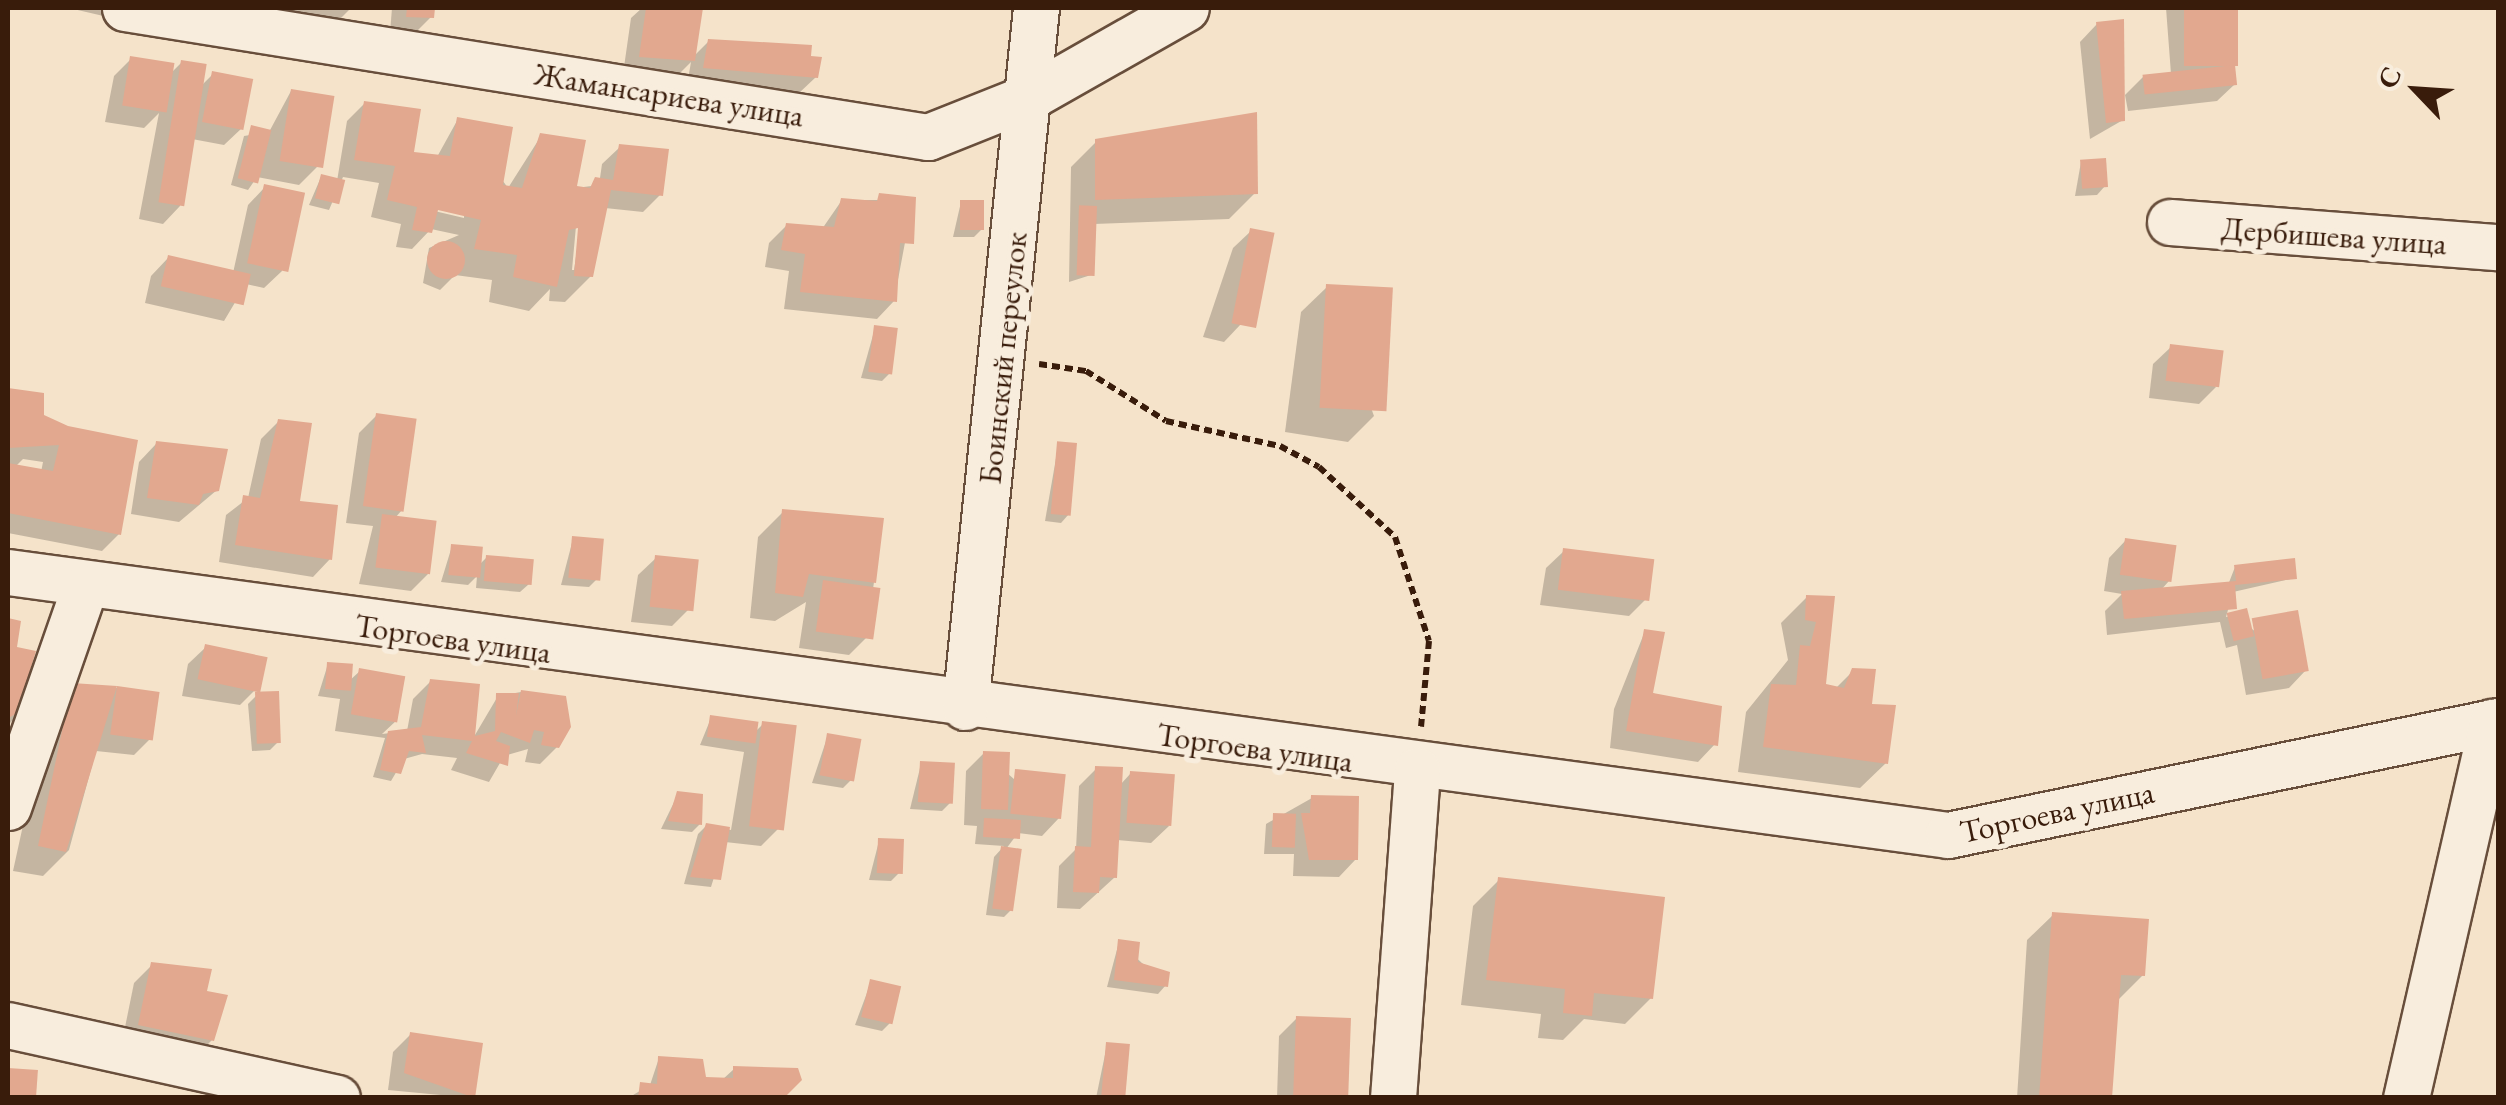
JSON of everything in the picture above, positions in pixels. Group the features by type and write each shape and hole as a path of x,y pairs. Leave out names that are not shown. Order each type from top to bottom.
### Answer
{"street":[{"name":"Жамансариева улица","path":"125,8 928,136 1031,96 1186,8"},
{"name":"Боинский переулок","path":"965,708 1031,96 1036,8"},
{"name":"Дербишева улица","path":"2170,222 2498,247"},
{"name":"Торгоева улица","path":"8,572 84,590 1417,770 1948,835 2495,722"},
{"path":"8,807 84,590"},
{"path":"2406,1098 2495,722"},
{"path":"1393,1098 1417,770"},
{"path":"8,1025 336,1098"}],"path":[{"path":"1003,358 1086,371 1166,421 1280,446 1320,466 1395,537 1429,641 1417,770"}],"building":[{"path":"407,8 435,8 434,18 406,17"},
{"path":"646,8 703,8 695,61 639,57"},
{"path":"2184,8 2238,8 2238,66 2184,66"},
{"path":"2124,19 2125,121 2106,123 2096,22"},
{"path":"708,39 812,45 811,56 822,57 818,78 703,68"},
{"path":"130,56 174,63 167,112 122,105"},
{"path":"181,60 207,64 184,206 158,202"},
{"path":"2235,65 2237,85 2145,95 2143,75"},
{"path":"212,71 253,79 243,130 202,122"},
{"path":"291,89 334,96 323,168 280,161"},
{"path":"364,101 421,109 414,152 450,156 457,117 513,127 503,185 522,188 540,133 586,140 577,186 590,188 595,177 613,180 619,144 669,149 663,196 611,190 593,277 574,276 578,228 569,230 557,287 513,277 517,255 474,249 481,220 438,210 432,233 412,230 417,207 387,200 395,166 354,160"},
{"path":"1257,112 1258,194 1095,200 1095,139"},
{"path":"251,125 271,130 258,183 238,178"},
{"path":"2106,158 2108,187 2082,189 2080,160"},
{"path":"321,174 345,180 339,204 315,198"},
{"path":"264,184 305,193 288,272 247,263"},
{"path":"879,193 916,197 914,244 900,243 897,302 800,292 805,254 781,250 786,223 834,227 841,198 877,201"},
{"path":"960,200 984,200 984,230 960,230"},
{"path":"1079,205 1097,206 1095,276 1077,275"},
{"path":"1250,228 1275,233 1256,328 1231,323"},
{"path":"446,241 459,247 465,260 459,273 446,279 433,273 427,260 433,247"},
{"path":"168,255 251,274 244,305 161,286"},
{"path":"1326,284 1393,288 1386,411 1320,408"},
{"path":"874,325 898,328 892,375 868,372"},
{"path":"2170,344 2224,351 2219,387 2165,381"},
{"path":"8,388 44,393 44,415 68,426 138,440 121,535 8,513 8,463 53,471 59,445 8,448"},
{"path":"376,413 417,419 404,512 363,506"},
{"path":"278,419 312,423 300,501 338,505 332,560 235,545 243,495 260,498"},
{"path":"156,441 228,449 219,491 203,494 199,505 147,498"},
{"path":"1057,441 1077,443 1071,516 1051,514"},
{"path":"782,509 884,518 876,583 809,574 803,597 775,593"},
{"path":"382,514 437,521 430,574 375,568"},
{"path":"572,536 604,539 600,581 568,578"},
{"path":"2125,538 2176,545 2171,582 2120,575"},
{"path":"451,544 483,547 480,578 448,575"},
{"path":"1563,548 1654,559 1649,601 1558,590"},
{"path":"486,555 534,559 532,585 484,581"},
{"path":"655,555 699,560 693,611 650,607"},
{"path":"2295,558 2297,579 2235,585 2237,609 2124,619 2121,591 2236,581 2234,565"},
{"path":"823,580 880,588 873,640 816,631"},
{"path":"1806,595 1835,596 1826,684 1844,688 1852,668 1876,669 1872,704 1896,705 1888,764 1763,747 1771,684 1796,685 1800,645 1810,646 1816,622 1805,620"},
{"path":"2247,608 2254,636 2234,641 2227,613"},
{"path":"2298,610 2309,671 2262,679 2252,618"},
{"path":"8,618 21,621 17,647 36,651 30,671 39,673 29,707 10,717"},
{"path":"1644,629 1665,632 1653,693 1722,706 1718,746 1626,731"},
{"path":"205,644 268,657 260,693 198,679"},
{"path":"327,662 353,664 351,691 325,689"},
{"path":"359,668 405,676 397,722 351,714"},
{"path":"430,679 480,684 475,736 495,731 496,693 519,693 516,716 521,690 566,696 571,727 559,748 541,745 544,732 534,730 530,743 501,732 496,741 510,746 508,766 466,753 472,741 422,735 426,753 409,751 401,774 380,770 388,731 421,727"},
{"path":"72,683 117,686 66,852 38,846"},
{"path":"117,686 160,692 153,741 110,735"},
{"path":"279,691 281,743 257,744 255,692"},
{"path":"710,715 759,722 755,744 707,737"},
{"path":"762,721 797,725 784,830 749,826"},
{"path":"827,733 861,739 854,781 820,775"},
{"path":"983,751 1010,752 1008,810 981,809"},
{"path":"920,761 955,763 953,804 918,802"},
{"path":"1095,766 1123,767 1117,878 1100,877 1099,893 1073,892 1075,846 1091,847"},
{"path":"1015,769 1066,774 1061,819 1010,814"},
{"path":"1130,771 1175,774 1171,826 1126,823"},
{"path":"677,791 703,794 702,825 668,821"},
{"path":"1311,795 1359,796 1358,860 1309,860 1301,813 1310,813"},
{"path":"1273,813 1296,814 1295,848 1272,847"},
{"path":"984,818 1021,820 1020,839 983,837"},
{"path":"706,823 730,827 721,880 690,877"},
{"path":"878,838 904,839 903,874 877,873"},
{"path":"1001,846 1022,849 1013,911 992,908"},
{"path":"1498,877 1665,897 1653,999 1594,993 1592,1016 1563,1013 1565,989 1486,980"},
{"path":"2052,912 2149,919 2145,976 2121,975 2112,1098 2039,1098"},
{"path":"1118,939 1140,942 1138,962 1170,972 1168,987 1114,980"},
{"path":"151,962 212,969 207,991 228,995 214,1041 138,1025"},
{"path":"870,979 901,986 892,1024 861,1017"},
{"path":"1296,1016 1351,1018 1348,1097 1293,1095"},
{"path":"410,1032 483,1043 475,1098 404,1073"},
{"path":"1106,1042 1130,1044 1125,1098 1101,1098"},
{"path":"658,1056 703,1059 706,1077 733,1078 733,1066 798,1068 802,1080 784,1098 638,1098 640,1082 657,1084"},
{"path":"8,1068 38,1070 36,1098 8,1098"}]}
